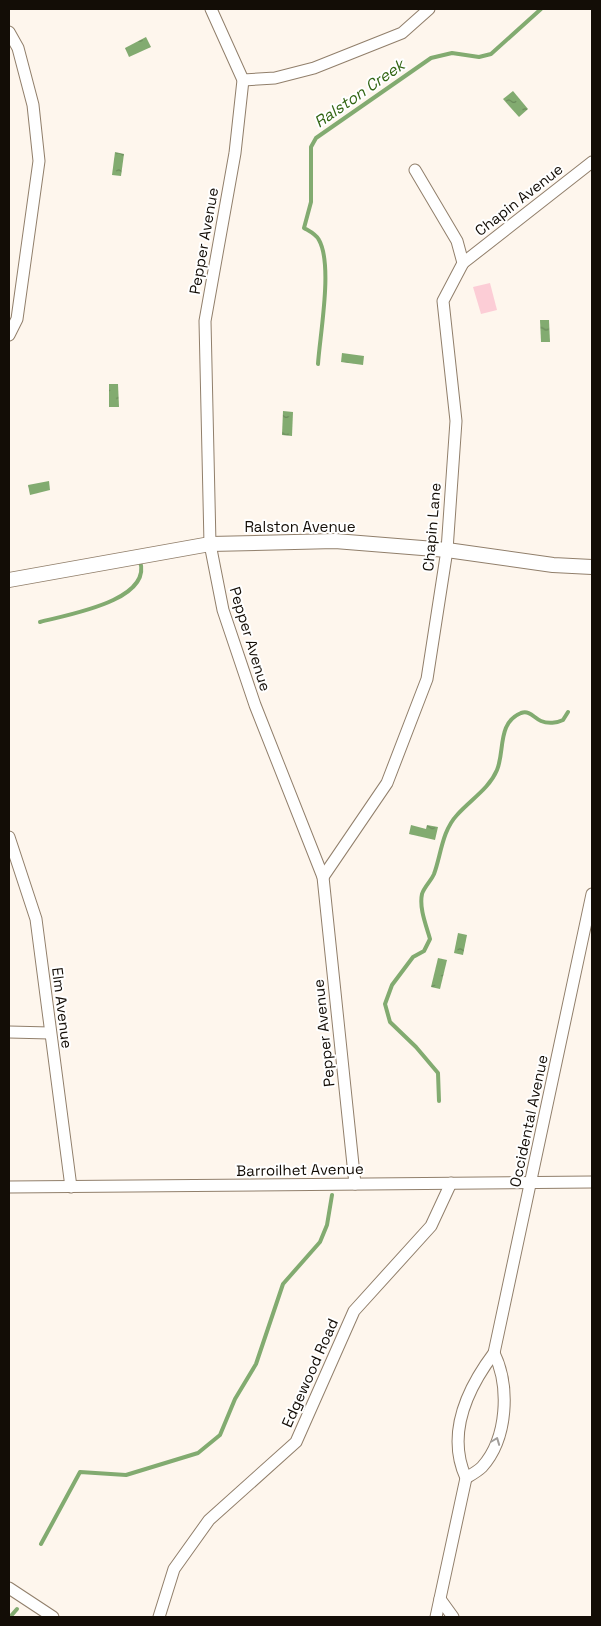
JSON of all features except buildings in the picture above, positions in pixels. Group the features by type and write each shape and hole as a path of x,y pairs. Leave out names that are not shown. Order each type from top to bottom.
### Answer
{"street":[{"path":"211,9 243,80 275,78 314,68 402,34 429,9"},
{"path":"9,32 18,48 33,105 39,161 18,319 9,335"},
{"name":"Pepper Avenue","path":"243,80 235,153 205,321 210,544 223,610 255,705 324,877 355,1184"},
{"name":"Chapin Avenue","path":"463,263 592,162"},
{"path":"415,170 457,241 463,263"},
{"name":"Chapin Lane","path":"324,877 387,783 427,679 447,550 456,421 443,301 463,263"},
{"name":"Ralston Avenue","path":"9,580 210,544 335,541 447,550 553,566 592,566"},
{"name":"Elm Avenue","path":"9,837 36,919 72,1186"},
{"name":"Occidental Avenue","path":"466,1478 460,1465 457,1450 460,1419 465,1400 494,1353 532,1183 592,894"},
{"path":"9,1032 50,1032"},
{"name":"Barroilhet Avenue","path":"9,1187 592,1182"},
{"name":"Edgewood Road","path":"159,1617 174,1569 209,1520 296,1442 354,1312 431,1226 451,1183"},
{"path":"436,1617 466,1478 481,1468 497,1439 502,1416 504,1382 494,1353"},
{"path":"9,1588 53,1617"},
{"path":"440,1599 453,1617"}],"shaded area":[{"path":"490,283 497,310 481,314 473,287"}],"water":[{"path":"146,37 151,47 129,57 125,48"},
{"path":"513,91 528,109 519,117 503,99"},
{"path":"115,152 124,154 121,176 112,175"},
{"path":"540,320 549,320 550,342 541,342"},
{"path":"342,353 364,356 363,365 341,362"},
{"path":"109,384 118,384 119,407 109,407"},
{"path":"283,411 293,412 292,436 282,435"},
{"path":"49,481 50,490 30,495 28,485"},
{"path":"411,825 426,829 427,825 438,827 435,840 409,834"},
{"path":"458,933 467,935 463,955 454,953"},
{"path":"438,958 447,960 440,989 431,987"}],"waterway":[{"name":"Ralston Creek","path":"318,364 325,266 319,240 314,234 304,228 311,202 311,147 316,138 431,58 452,53 479,57 491,54 541,9"},
{"name":"Ralston Creek","path":"40,622 105,604 121,596 134,586 141,575 140,561"},
{"path":"439,1101 438,1073 416,1047 390,1022 385,1004 392,985 413,957 424,951 430,939 422,911 422,894 434,874 445,836 452,821 494,777 508,723 524,712 549,723 563,720 568,712"},
{"path":"41,1544 80,1472 126,1475 198,1453 220,1435 235,1399 256,1364 283,1284 320,1242 327,1225 332,1195"},
{"path":"10,1617 17,1609"}]}
